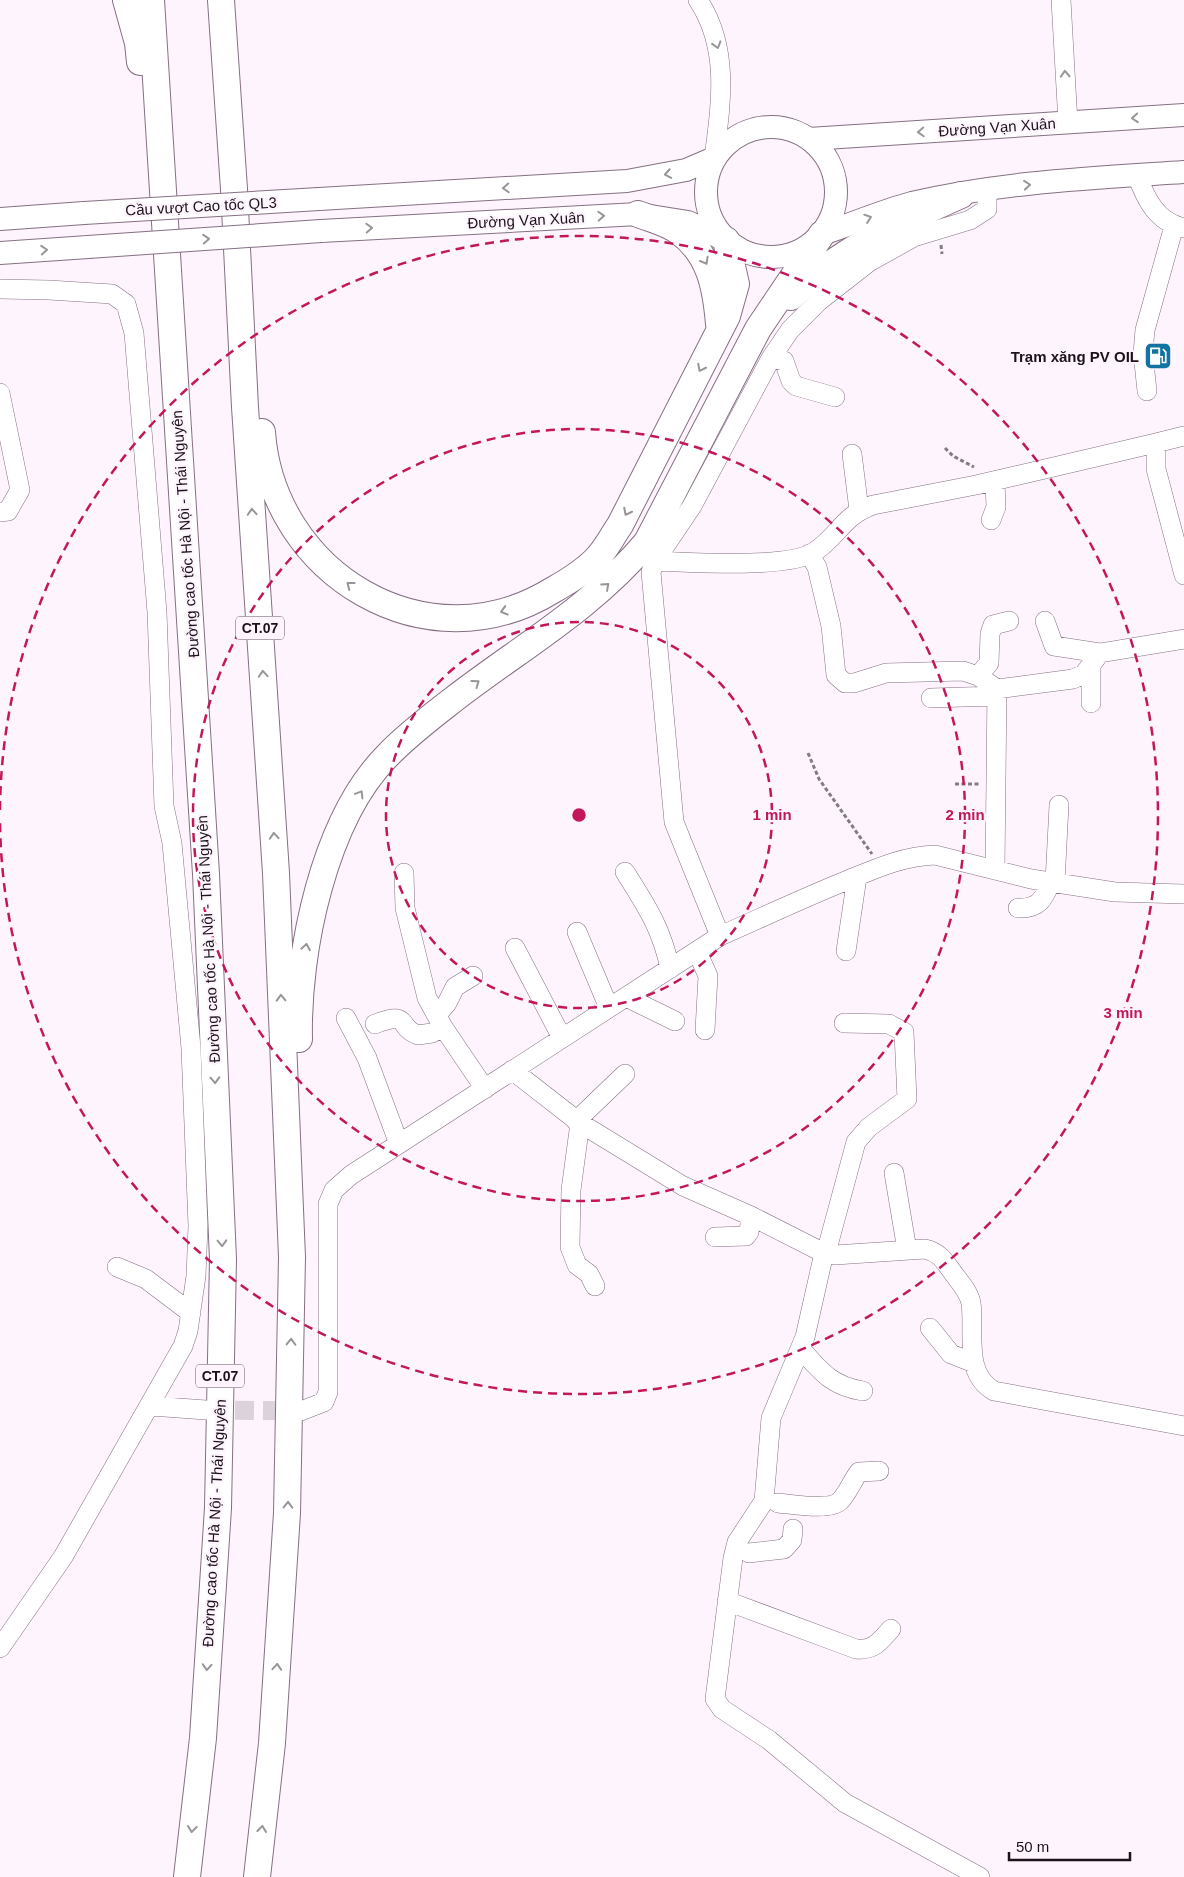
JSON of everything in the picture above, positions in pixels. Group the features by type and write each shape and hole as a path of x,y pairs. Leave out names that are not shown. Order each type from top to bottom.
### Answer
{"highway":[{"path":"126,0 138,43 140,68 182,736 204,836"},
{"name":"Đường cao tốc Hà Nội - Thái Nguyên","path":"151,0 204,836 223,1258 218,1508 203,1738 187,1877"},
{"name":"CT.07","path":"222,0 245,407 276,872 292,1257 288,1513 272,1743 257,1877"},
{"path":"226,0 249,188 263,449 272,484 300,538 332,572 360,593 388,606 415,614 453,618 484,617 517,608 543,597 570,580 599,557 620,525 728,316 736,284 726,240"},
{"path":"758,330 803,285 845,254 890,227 961,195"},
{"path":"638,214 677,230 696,246 710,271 716,290 720,330"},
{"path":"292,1257 302,1142 298,1018 305,950 315,905 339,828 386,756 454,700 590,600 625,569 647,542 758,330 822,234"}],"main road":[{"name":"Đường Vạn Xuân","path":"809,139 1184,115"},
{"path":"822,234 833,216 837,195 835,174 826,155 809,139 792,129 770,126 748,130 728,141 714,158 706,179 706,202 713,222 726,240 745,252 766,258 787,256 800,251 822,234 911,203 987,190 1184,172"},
{"name":"Cầu vượt Cao tốc QL3","path":"0,219 627,181 686,170 714,158"},
{"name":"Đường Vạn Xuân","path":"0,253 320,231 638,214 688,222 726,240"}],"street":[{"path":"698,0 707,14 719,53 722,92 714,158"},
{"path":"1061,0 1068,122"},
{"path":"1137,175 1154,212 1179,227 1145,330 1143,353 1147,391"},
{"path":"720,936 674,822 652,572 655,561 692,506 771,358 790,330 819,301 869,262 914,237 970,220 982,214 987,210 987,190"},
{"path":"0,289 112,294 126,304 134,333 157,612 164,806 172,843 191,1048 198,1226 196,1276 191,1313 183,1346 63,1557 0,1648"},
{"path":"771,358 784,361 791,381 796,386 835,397"},
{"path":"0,394 20,490 14,504 8,511 0,512"},
{"path":"655,561 771,562 809,554 858,510 991,482 1184,436"},
{"path":"1156,443 1156,469 1184,575"},
{"path":"852,454 858,510"},
{"path":"991,482 996,507 991,520"},
{"path":"809,554 817,567 839,680 845,683 854,683 886,673 962,670 978,676 997,693 995,869"},
{"path":"978,676 989,663 990,634 993,625 1009,621"},
{"path":"1045,621 1054,646 1096,660 1184,639"},
{"path":"931,698 997,693 1073,679 1084,674 1096,660"},
{"path":"1091,703 1096,660"},
{"path":"1018,908 1038,906 1053,882 1059,805"},
{"path":"301,1411 315,1408 324,1402 328,1392 329,1196 351,1175 720,936 877,869 920,856 934,855 1053,882 1115,892 1184,894"},
{"path":"625,872 650,912 662,936 670,968"},
{"path":"404,873 405,908 427,998 440,1021 485,1088"},
{"path":"846,951 857,877"},
{"path":"577,932 609,1008"},
{"path":"514,948 562,1038"},
{"path":"700,949 700,958 708,976 704,1030"},
{"path":"375,1024 391,1018 397,1018 418,1035 432,1033 440,1021 455,987 472,976"},
{"path":"626,997 675,1022"},
{"path":"346,1018 368,1058 399,1144"},
{"path":"844,1023 889,1024 904,1032 907,1065 907,1099 869,1127 856,1142 801,1349 771,1418 771,1502 738,1542 743,1552 727,1601 715,1700 717,1704 769,1740 845,1803 980,1877"},
{"path":"512,1070 578,1122 683,1186 751,1216 825,1253 835,1255 925,1249 935,1251 968,1294 971,1301 974,1362 979,1378 994,1392 1184,1426"},
{"path":"595,1286 589,1274 577,1265 570,1248 571,1190 578,1122 625,1074"},
{"path":"894,1173 907,1250"},
{"path":"715,1237 746,1236 749,1232 751,1216"},
{"path":"116,1267 146,1279 191,1313"},
{"path":"930,1328 951,1354 974,1362"},
{"path":"801,1349 832,1382 863,1392"},
{"path":"150,1406 206,1410"},
{"path":"771,1502 826,1507 836,1505 854,1482 859,1472 879,1471"},
{"path":"743,1552 784,1549 792,1540 794,1529"},
{"path":"727,1601 856,1649 869,1650 876,1646 892,1629"}],"path":[{"path":"945,448 953,456 976,468 991,482"},
{"path":"808,753 819,778 866,843 877,869"},
{"path":"955,784 996,784"}],"tunnel":[{"path":"207,1410 300,1411"}],"place":[{"name":"Trạm xăng PV OIL","path":"1158,356"}]}
